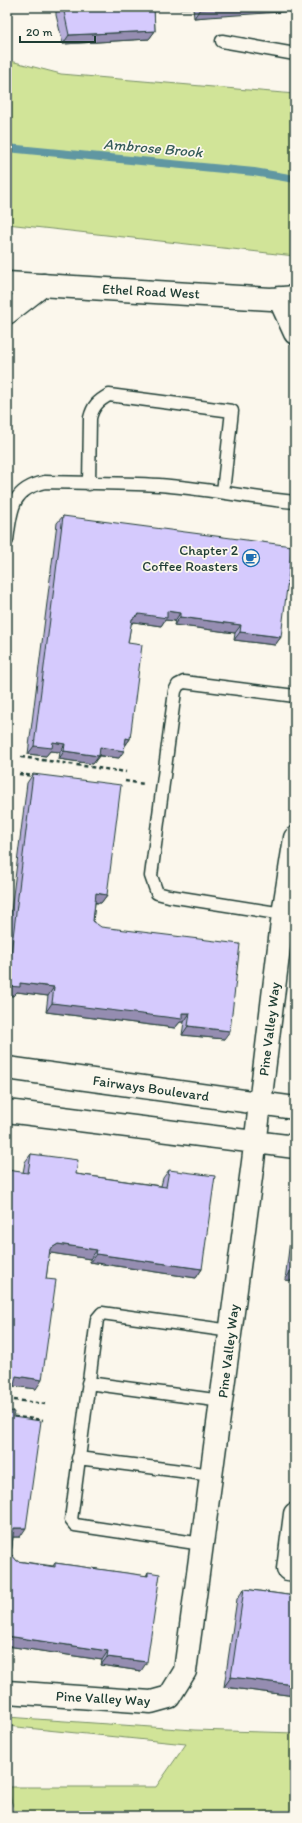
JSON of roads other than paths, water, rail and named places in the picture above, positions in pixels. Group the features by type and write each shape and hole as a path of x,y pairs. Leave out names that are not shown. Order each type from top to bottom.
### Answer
{"street":[{"name":"Ethel Road West","path":"7,283 287,298"},
{"path":"7,313 44,285"},
{"path":"287,298 295,332"},
{"name":"Pine Valley Way","path":"7,1692 151,1702 169,1697 185,1671 256,1142 283,914 295,838"},
{"name":"Fairways Boulevard","path":"7,1068 295,1108"},
{"path":"7,1111 295,1147"},
{"path":"295,1514 288,1569 295,1570"}],"lane":[{"path":"222,41 295,54"},
{"path":"89,484 90,418 93,408 99,400 109,395 232,411 223,492"},
{"path":"7,540 10,515 14,502 22,492 32,485 45,482 159,485 223,492 266,500 295,502"},
{"path":"283,914 158,893 151,876 178,685 184,682 295,696"},
{"path":"202,1544 75,1525 70,1520 78,1458 97,1318 102,1313 230,1331"},
{"path":"88,1383 222,1401"},
{"path":"78,1458 212,1475"}],"waterway":[{"name":"Ambrose Brook","path":"7,148 254,172 295,179"}],"place":[{"name":"Chapter 2 Coffee Roasters","path":"251,558"}]}
